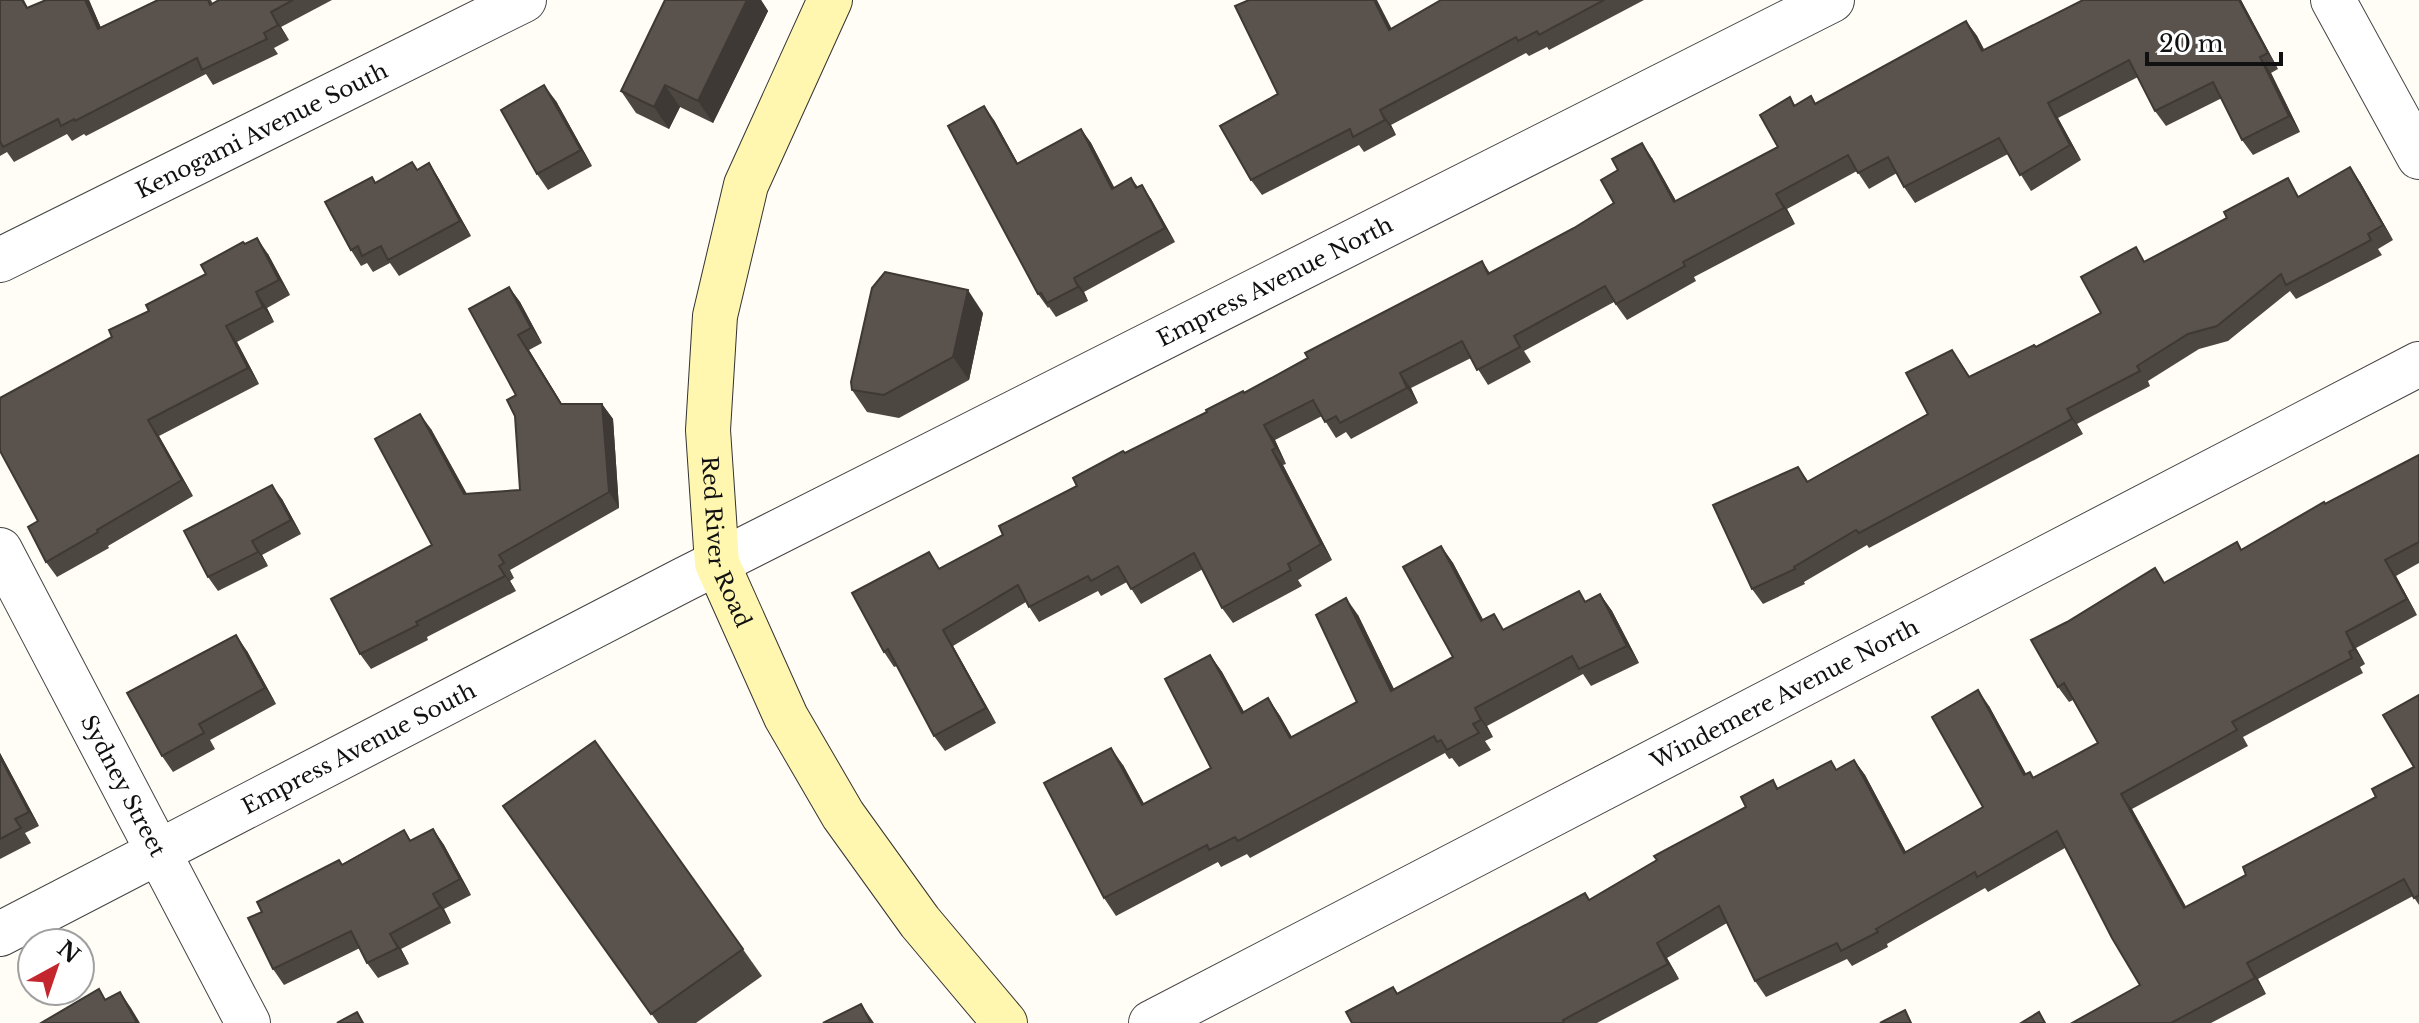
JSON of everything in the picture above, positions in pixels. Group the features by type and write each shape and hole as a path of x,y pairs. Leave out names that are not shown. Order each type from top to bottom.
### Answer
{"main road":[{"name":"Red River Road","path":"830,0 746,185 715,316 708,430 717,563 786,717 843,815 920,922 1005,1023"}],"street":[{"name":"Kenogami Avenue South","path":"0,260 524,0"},
{"name":"Empress Avenue North","path":"717,563 1832,0"},
{"path":"2333,0 2419,157"},
{"name":"Windemere Avenue North","path":"1151,1023 2419,364"},
{"name":"Sydney Street","path":"0,550 248,1023"},
{"name":"Empress Avenue South","path":"0,934 717,563"}],"building":[{"path":"0,0 22,0 27,8 46,0 85,0 98,29 158,0 208,0 210,5 219,0 293,0 271,12 278,25 264,33 267,39 202,70 197,58 75,121 61,126 58,119 3,147 0,141"},
{"path":"665,0 747,0 698,101 665,85 654,107 621,91"},
{"path":"1249,0 1374,0 1389,30 1441,0 1604,0 1539,35 1537,31 1518,41 1516,37 1380,110 1385,120 1353,137 1350,129 1251,180 1220,126 1278,94 1235,6"},
{"path":"2083,0 2239,0 2268,53 2260,57 2289,116 2242,140 2213,82 2155,111 2129,60 2048,103 2070,145 2020,175 1999,138 1904,187 1888,157 1858,173 1848,155 1776,194 1784,208 1683,262 1685,266 1616,304 1605,286 1514,336 1520,347 1477,370 1462,341 1400,373 1407,388 1340,423 1336,416 1325,422 1313,400 1264,425 1276,448 1272,450 1321,544 1288,564 1291,570 1222,608 1194,553 1131,589 1118,566 1091,581 1088,576 1029,607 1018,585 943,630 986,708 934,736 888,649 884,652 852,593 929,552 939,569 1003,535 999,526 1077,486 1073,478 1244,393 1308,358 1305,353 1482,261 1488,274 1574,228 1614,203 1601,180 1618,170 1612,159 1642,143 1674,202 1778,147 1760,115 1790,97 1794,106 1811,96 1815,104 1966,21 1982,51"},
{"path":"544,85 581,150 537,174 501,110"},
{"path":"984,106 1017,164 1081,129 1112,189 1131,178 1136,188 1142,185 1165,228 1074,278 1078,287 1047,303 1041,293 1038,294 948,126"},
{"path":"412,162 417,170 429,163 460,221 388,260 381,246 362,256 358,246 351,250 325,202 372,177 375,183"},
{"path":"2350,167 2383,225 2368,234 2371,240 2286,285 2281,274 2217,326 2188,334 2137,366 2140,371 2067,409 2072,419 1859,533 1856,530 1795,569 1752,589 1713,505 1798,467 1807,482 1928,414 1906,373 1952,350 1969,377 2101,313 2081,277 2136,247 2144,262 2227,218 2224,212 2288,178 2298,197"},
{"path":"257,238 279,280 256,292 263,307 226,326 248,368 148,420 182,480 46,562 28,527 38,521 0,451 0,398 112,337 109,330 149,311 146,305 206,274 201,265 243,242 245,244"},
{"path":"885,272 968,290 953,357 884,395 852,390 851,382 872,288"},
{"path":"509,287 531,328 518,335 561,404 602,404 609,492 499,555 504,563 499,566 505,576 360,654 331,599 432,545 375,439 420,414 464,494 520,490 515,416 507,400 516,395 469,309"},
{"path":"2419,455 2419,542 2385,560 2407,599 2346,632 2354,649 2349,652 2352,658 2232,722 2237,730 2121,794 2184,908 2246,875 2243,867 2376,797 2372,789 2414,767 2383,715 2419,695 2419,895 2414,898 2404,879 2247,963 2255,978 2171,1023 2072,1023 2140,985 2057,831 1977,877 1975,872 1876,929 1878,932 1841,951 1837,943 1755,981 1719,906 1657,943 1668,964 1563,1020 1564,1023 1352,1023 1346,1012 1393,987 1397,994 1585,893 1589,900 1657,860 1654,856 1746,807 1741,797 1773,780 1777,789 1831,761 1836,770 1854,760 1904,853 1983,807 1932,717 1978,690 2024,775 2030,772 2033,778 2098,743 2064,683 2058,687 2031,640 2067,622 2155,568 2164,583 2237,542 2241,550 2324,502"},
{"path":"272,485 291,520 252,541 258,552 208,577 184,531"},
{"path":"1441,546 1481,621 1494,614 1503,630 1579,591 1585,602 1600,594 1627,646 1579,669 1572,656 1475,708 1481,720 1473,724 1479,733 1447,750 1441,740 1437,742 1434,736 1238,841 1235,837 1209,850 1207,845 1104,898 1044,783 1111,748 1142,805 1211,768 1165,679 1210,655 1242,713 1268,698 1290,738 1357,702 1316,615 1346,598 1391,691 1453,657 1403,567"},
{"path":"236,635 265,688 199,724 204,733 162,756 127,693"},
{"path":"595,741 743,949 651,1014 503,806"},
{"path":"0,757 29,812 15,819 21,828 0,839"},
{"path":"433,829 460,879 433,894 440,907 390,934 398,948 367,963 351,931 273,969 248,918 262,912 257,902 339,860 342,865 404,830 410,841"},
{"path":"99,989 105,1000 120,992 137,1023 41,1023 68,1007 96,1007 96,991"},
{"path":"861,1004 871,1023 823,1023"},
{"path":"1905,1010 1911,1023 1880,1023"},
{"path":"357,1012 363,1023 337,1023"},
{"path":"2039,1012 2045,1023 2021,1023"}]}
